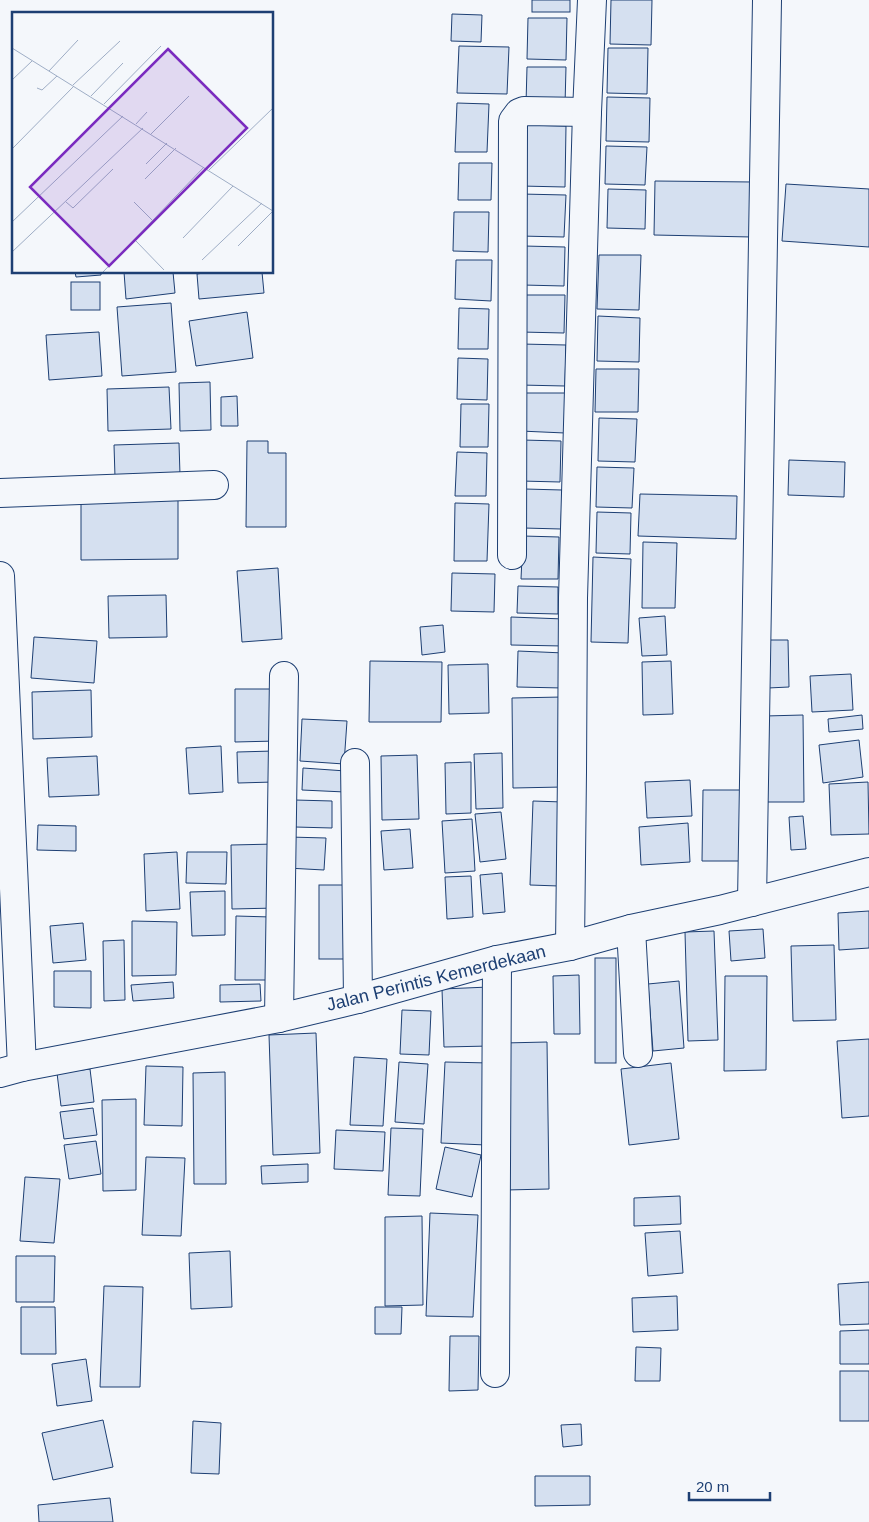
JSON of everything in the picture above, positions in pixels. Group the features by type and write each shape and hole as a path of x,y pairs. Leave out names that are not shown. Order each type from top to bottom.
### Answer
{"street":[{"path":"570,946 573,598 592,0"},
{"path":"752,902 767,0"},
{"path":"512,555 513,121 519,113 524,111 587,112"},
{"path":"0,493 214,485"},
{"path":"0,576 11,1070"},
{"path":"279,1018 284,676"},
{"path":"355,763 358,999"},
{"name":"Jalan Perintis Kemerdekaan","path":"11,1070 279,1018 358,999 497,960 570,946 631,929 720,910 869,872"},
{"path":"631,929 638,1053"},
{"path":"495,1373 497,960"}],"building":[{"path":"532,0 570,0 570,12 532,12"},
{"path":"611,0 652,0 651,45 610,44"},
{"path":"452,14 482,15 481,42 451,41"},
{"path":"528,18 567,18 566,60 527,59"},
{"path":"459,46 509,47 507,94 457,93"},
{"path":"608,48 648,48 647,94 607,93"},
{"path":"527,67 566,67 565,105 526,104"},
{"path":"607,97 650,98 649,142 606,141"},
{"path":"457,103 489,104 487,152 455,152"},
{"path":"522,125 566,126 565,187 521,186"},
{"path":"606,146 647,147 645,185 605,184"},
{"path":"459,163 492,163 491,200 458,200"},
{"path":"655,181 753,182 752,237 654,235"},
{"path":"786,184 869,189 869,247 782,241"},
{"path":"608,189 646,190 645,229 607,228"},
{"path":"521,194 566,195 564,237 520,236"},
{"path":"454,212 489,212 488,252 453,251"},
{"path":"524,246 565,247 564,286 523,285"},
{"path":"599,255 641,255 639,310 597,309"},
{"path":"456,260 492,260 491,301 455,299"},
{"path":"75,274 101,274 101,275 76,277"},
{"path":"124,274 173,274 175,293 126,299"},
{"path":"197,274 262,274 264,293 199,299"},
{"path":"71,282 100,282 100,310 71,310"},
{"path":"522,295 565,295 564,333 521,332"},
{"path":"171,303 176,372 122,376 117,307"},
{"path":"459,308 489,309 488,349 458,349"},
{"path":"247,312 253,358 196,366 189,321"},
{"path":"598,316 640,318 639,362 597,361"},
{"path":"99,332 102,376 49,380 46,335"},
{"path":"521,344 566,345 565,386 520,385"},
{"path":"458,358 488,359 487,400 457,399"},
{"path":"596,369 639,369 638,412 595,412"},
{"path":"210,382 211,430 180,431 179,383"},
{"path":"169,387 171,429 108,431 107,389"},
{"path":"521,393 566,393 565,433 520,431"},
{"path":"237,396 238,426 221,426 221,397"},
{"path":"461,404 489,404 488,447 460,447"},
{"path":"599,418 637,419 635,462 598,461"},
{"path":"522,440 561,441 560,482 521,481"},
{"path":"247,441 268,441 268,453 286,453 286,527 246,527"},
{"path":"179,443 180,475 115,477 114,445"},
{"path":"457,452 487,453 486,496 455,496"},
{"path":"789,460 845,462 844,497 788,495"},
{"path":"597,467 634,468 632,508 596,507"},
{"path":"525,489 562,490 561,529 524,528"},
{"path":"640,494 737,496 736,539 638,536"},
{"path":"81,498 178,498 178,559 81,560"},
{"path":"455,503 489,504 487,561 454,561"},
{"path":"597,512 631,513 630,554 596,553"},
{"path":"523,536 559,537 558,579 521,579"},
{"path":"643,542 677,543 675,608 642,608"},
{"path":"593,557 631,559 628,643 591,642"},
{"path":"278,568 282,639 242,642 237,571"},
{"path":"452,573 495,574 494,612 451,611"},
{"path":"518,586 558,587 558,614 517,613"},
{"path":"166,595 167,637 109,638 108,596"},
{"path":"665,616 667,655 642,656 639,618"},
{"path":"511,617 564,619 563,646 511,645"},
{"path":"443,625 445,652 422,655 420,627"},
{"path":"34,637 97,641 94,683 31,678"},
{"path":"767,640 788,640 789,687 768,688"},
{"path":"518,651 564,653 563,688 517,687"},
{"path":"370,661 442,662 441,722 369,722"},
{"path":"671,661 673,714 643,715 642,662"},
{"path":"488,664 489,713 449,714 448,665"},
{"path":"851,674 853,710 812,712 810,676"},
{"path":"235,689 277,689 277,741 235,742"},
{"path":"91,690 92,737 33,739 32,692"},
{"path":"562,697 563,787 513,788 512,698"},
{"path":"803,715 804,802 765,802 765,716"},
{"path":"862,715 863,729 829,732 828,719"},
{"path":"302,719 347,721 344,764 300,761"},
{"path":"859,740 863,777 823,783 819,745"},
{"path":"221,746 223,792 189,794 186,748"},
{"path":"274,751 274,782 238,783 237,752"},
{"path":"502,753 503,808 476,809 474,754"},
{"path":"417,755 419,819 382,820 381,756"},
{"path":"97,756 99,795 49,797 47,758"},
{"path":"471,762 471,813 446,814 445,763"},
{"path":"303,768 346,771 345,792 302,790"},
{"path":"690,780 692,816 647,818 645,782"},
{"path":"868,782 869,834 831,835 829,784"},
{"path":"703,790 740,790 739,861 702,861"},
{"path":"295,800 332,801 332,828 295,827"},
{"path":"533,801 563,802 559,886 530,885"},
{"path":"501,812 506,859 480,862 475,814"},
{"path":"803,816 806,849 791,850 789,817"},
{"path":"472,819 475,871 445,873 442,821"},
{"path":"688,823 690,862 641,865 639,827"},
{"path":"38,825 76,826 76,851 37,850"},
{"path":"410,829 413,868 384,870 381,831"},
{"path":"289,837 326,838 324,870 287,868"},
{"path":"276,844 277,908 232,909 231,845"},
{"path":"177,852 180,909 146,911 144,854"},
{"path":"187,852 227,852 226,884 186,883"},
{"path":"502,873 505,912 483,914 480,875"},
{"path":"471,876 473,917 447,919 445,877"},
{"path":"319,885 345,885 345,959 319,959"},
{"path":"225,891 225,935 192,936 190,892"},
{"path":"869,911 869,948 839,950 838,913"},
{"path":"236,916 271,917 270,980 235,980"},
{"path":"132,921 177,922 176,975 132,976"},
{"path":"83,923 86,960 53,963 50,926"},
{"path":"763,929 765,958 731,961 729,931"},
{"path":"714,931 718,1040 688,1041 685,932"},
{"path":"124,940 125,1000 104,1001 103,941"},
{"path":"834,945 836,1020 793,1021 791,946"},
{"path":"595,958 616,958 616,1063 595,1063"},
{"path":"54,971 91,971 91,1008 54,1007"},
{"path":"579,975 580,1034 554,1034 553,976"},
{"path":"725,976 767,976 766,1070 724,1071"},
{"path":"679,981 684,1048 653,1051 648,984"},
{"path":"173,982 174,998 133,1001 131,985"},
{"path":"260,984 261,1001 220,1002 220,985"},
{"path":"489,987 490,1046 444,1047 442,989"},
{"path":"402,1010 431,1011 429,1055 400,1054"},
{"path":"316,1033 320,1153 273,1155 269,1035"},
{"path":"869,1039 869,1116 842,1118 837,1041"},
{"path":"547,1042 549,1189 506,1190 504,1043"},
{"path":"354,1057 387,1059 383,1126 350,1125"},
{"path":"399,1062 428,1064 424,1124 395,1122"},
{"path":"445,1062 490,1063 486,1145 441,1143"},
{"path":"671,1063 679,1139 629,1145 621,1069"},
{"path":"146,1066 183,1067 182,1126 144,1125"},
{"path":"90,1069 94,1102 61,1106 57,1073"},
{"path":"225,1072 226,1184 194,1184 193,1073"},
{"path":"136,1099 136,1190 103,1191 102,1100"},
{"path":"93,1108 97,1135 64,1139 60,1112"},
{"path":"391,1128 423,1129 420,1196 388,1195"},
{"path":"336,1130 385,1132 383,1171 334,1169"},
{"path":"96,1141 101,1174 69,1179 64,1145"},
{"path":"445,1147 481,1155 472,1197 436,1189"},
{"path":"146,1157 185,1158 181,1236 142,1235"},
{"path":"308,1164 308,1182 262,1184 261,1166"},
{"path":"25,1177 60,1179 54,1243 20,1241"},
{"path":"680,1196 681,1224 634,1226 634,1198"},
{"path":"430,1213 478,1215 473,1317 426,1316"},
{"path":"422,1216 423,1305 385,1306 385,1217"},
{"path":"680,1231 683,1273 648,1276 645,1233"},
{"path":"230,1251 232,1307 191,1309 189,1253"},
{"path":"16,1256 55,1256 54,1302 16,1302"},
{"path":"869,1282 869,1324 840,1325 838,1284"},
{"path":"104,1286 143,1287 140,1387 100,1387"},
{"path":"677,1296 678,1330 633,1332 632,1298"},
{"path":"21,1307 55,1307 56,1354 21,1354"},
{"path":"375,1307 402,1307 401,1334 375,1334"},
{"path":"869,1330 869,1364 840,1364 840,1331"},
{"path":"450,1336 479,1336 478,1390 449,1391"},
{"path":"636,1347 661,1348 660,1381 635,1381"},
{"path":"86,1359 92,1401 57,1406 52,1364"},
{"path":"840,1371 869,1371 869,1421 840,1421"},
{"path":"103,1420 113,1467 53,1480 42,1433"},
{"path":"193,1421 221,1423 219,1474 191,1473"},
{"path":"581,1424 582,1445 563,1447 561,1425"},
{"path":"535,1476 590,1476 590,1505 535,1506"},
{"path":"110,1498 113,1522 39,1522 38,1505"}]}
